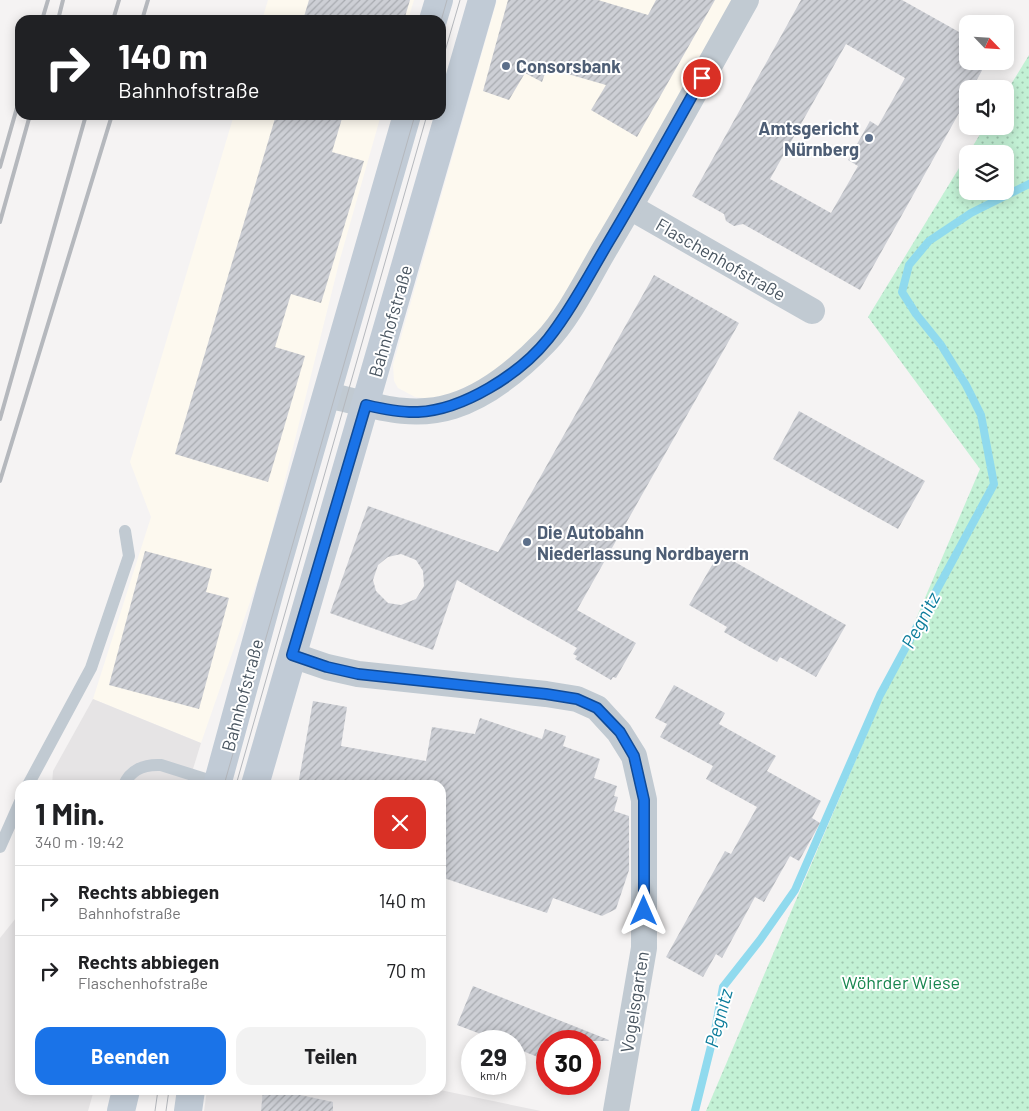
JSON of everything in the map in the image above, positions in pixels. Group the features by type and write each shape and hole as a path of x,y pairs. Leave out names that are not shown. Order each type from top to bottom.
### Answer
{"main road":[{"path":"434,15 439,0"},
{"name":"Bahnhofstraße","path":"256,780 482,0"},
{"name":"Bahnhofstraße","path":"219,780 271,586 406,120"},
{"path":"188,1111 190,1095"}],"street":[{"path":"326,396 400,411 418,412 452,406 466,401 490,388 523,363 546,341 564,317 630,207 746,0"},
{"name":"Flaschenhofstraße","path":"630,207 812,311"},
{"name":"Vogelsgarten","path":"292,655 327,667 358,674 577,699 597,708 620,732 634,756 644,800 644,948 616,1111"}],"lane":[{"path":"31,780 91,668 129,556 125,531"},
{"path":"126,780 132,772 154,764 206,780"},
{"path":"0,847 15,813"}],"shaded area":[{"path":"268,0 414,0 410,15 264,15"},
{"path":"497,0 734,0 548,326 504,366 472,384 447,395 432,399 415,397 398,388 394,381 393,365"},
{"path":"233,120 380,120 340,259 266,556 201,743 93,699 151,517 130,462"},
{"path":"93,699 201,743 190,780 52,780 53,771"},
{"path":"15,919 15,1095 93,1095 88,1111 0,1111 0,938"},
{"path":"446,1091 541,1111 204,1111 206,1095 446,1095"}],"green space":[{"name":"Wöhrder Wiese","path":"1029,55 1029,1111 706,1111 980,469 868,317 959,168 959,200 1014,200 1014,145 973,145 980,135 1014,135 1014,80"}],"building":[{"path":"309,0 410,0 406,15 304,15"},
{"path":"508,0 598,0 648,15 656,0 715,0 637,137 591,110 606,85 547,68 542,82 525,73 509,100 483,91"},
{"path":"801,0 902,0 959,32 959,70 982,70 977,80 959,80 959,113 860,290 743,224 734,226 726,221 724,214 692,196","holes":["846,44 905,78 878,126 870,121 848,160 858,166 831,213 770,179"]},
{"path":"275,120 342,120 332,152 364,161 321,303 291,294 275,347 305,356 268,482 175,454"},
{"path":"654,275 739,323 577,610 636,643 616,678 613,677 611,680 575,659 577,656 573,654 577,648 457,580 433,650 330,613 368,506 498,552","holes":["401,554 416,560 423,571 424,586 416,599 401,605 388,603 376,591 373,580 378,565 388,557"]},
{"path":"799,411 925,481 898,529 773,459"},
{"path":"145,551 212,569 206,592 229,598 199,709 109,685"},
{"path":"719,553 846,625 816,677 780,657 777,662 750,647 724,632 727,627 689,605"},
{"path":"674,685 725,713 719,724 776,756 767,771 821,801 812,818 820,823 799,861 790,856 764,902 755,897 722,958 716,954 703,977 666,957 725,851 731,854 757,807 706,779 713,766 660,737 667,724 655,718"},
{"path":"313,701 347,707 341,746 426,761 432,727 475,734 480,718 542,739 545,729 566,736 563,746 600,759 594,778 617,786 614,796 618,797 614,811 629,816 629,870 616,909 602,916 553,898 547,913 446,879 446,780 299,780"},
{"path":"473,986 584,1030 536,1030 536,1056 526,1052 526,1030 470,1030 457,1025"},
{"path":"601,1037 609,1040 601,1041"},
{"path":"263,1095 300,1095 333,1102 333,1111 261,1111"}],"waterway":[{"name":"Pegnitz","path":"695,1111 715,1030 723,987 760,940 795,890 880,695 994,484 981,415 966,385 941,345 916,314 902,292 909,265 929,241 971,213 1029,184"}],"tram line":[{"path":"443,15 447,0"},
{"path":"446,48 460,0"},
{"path":"225,780 414,120"},
{"path":"237,780 426,120"},
{"path":"155,1111 157,1095"},
{"path":"166,1111 168,1095"}],"railway":[{"path":"44,15 48,0"},
{"path":"59,15 63,0"},
{"path":"114,15 119,0"},
{"path":"144,15 148,0"},
{"path":"0,167 15,114"},
{"path":"0,222 29,120"},
{"path":"0,419 85,120"},
{"path":"0,481 110,120"}],"place":[{"name":"Consorsbank","path":"506,66"},
{"name":"Amtsgericht Nürnberg","path":"869,138"},
{"name":"Die Autobahn Niederlassung Nordbayern","path":"527,542"}],"route":[{"path":"644,911 644,800 634,756 620,732 597,708 577,699 546,694 358,674 327,667 292,655 366,405 405,412 428,411 452,406 490,388 523,363 546,341 564,317 630,207 702,78"}]}
